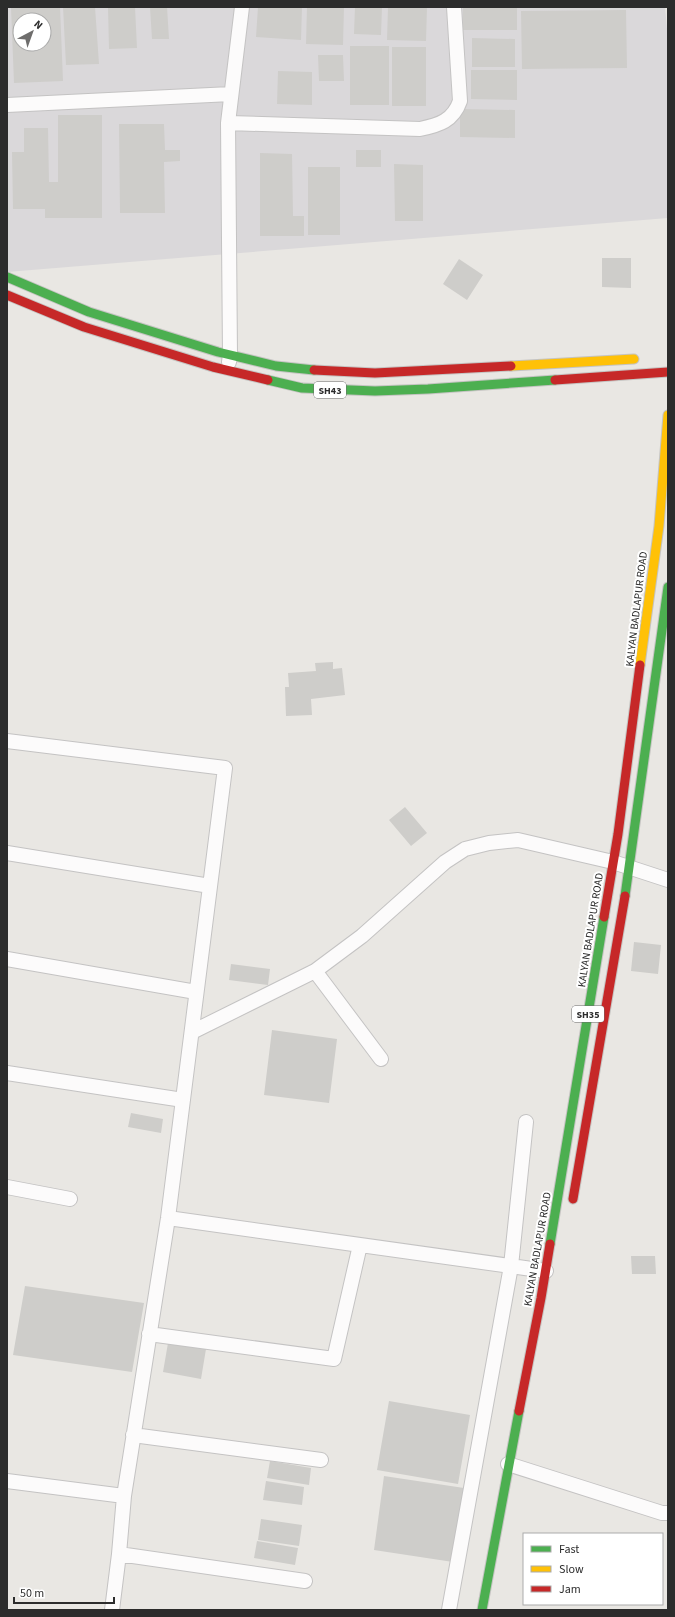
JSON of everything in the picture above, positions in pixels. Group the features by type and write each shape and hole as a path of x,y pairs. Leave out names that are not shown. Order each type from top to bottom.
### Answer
{"main road":[{"name":"SH43","path":"7,277 89,312 230,355 303,370 375,373 646,359"},
{"name":"SH43","path":"7,295 84,327 227,370 302,388 375,391 428,389 668,372"},
{"name":"KALYAN BADLAPUR ROAD","path":"482,1610 518,1466 545,1299 546,1271 618,834 659,526 668,415"},
{"name":"SH35","path":"571,1209 630,868 667,608 668,587"}],"street":[{"path":"227,370 230,355 228,123 242,7"},
{"path":"228,123 420,129 435,126 449,118 457,110 460,100 454,7"},
{"path":"7,105 231,94"},
{"path":"649,603 667,608"},
{"path":"7,742 225,768 168,1218 124,1496 112,1610"},
{"path":"192,1032 314,972 362,936 445,862 465,849 489,843 518,840 613,862 668,880"},
{"path":"7,853 210,886"},
{"path":"7,959 196,992"},
{"path":"314,972 381,1059"},
{"path":"7,1072 183,1100"},
{"path":"449,1610 511,1266 526,1122"},
{"path":"7,1187 70,1199"},
{"path":"7,1194 23,1190"},
{"path":"168,1218 546,1271"},
{"path":"149,1334 334,1359 360,1245"},
{"path":"134,1435 322,1460"},
{"path":"518,1466 662,1513 668,1513"},
{"path":"7,1481 124,1496"},
{"path":"119,1554 305,1581"}],"shaded area":[{"path":"7,7 665,7 668,40 668,218 7,272"}],"building":[{"path":"11,7 60,7 63,81 14,83 13,52 52,52 52,12 12,12 12,32"},
{"path":"63,7 95,7 99,64 66,65"},
{"path":"108,7 135,7 137,48 109,49"},
{"path":"150,7 167,7 169,39 152,39"},
{"path":"258,7 302,7 301,40 256,37"},
{"path":"307,7 344,7 343,45 306,44"},
{"path":"355,7 382,7 381,35 354,34"},
{"path":"388,7 427,7 426,41 387,40"},
{"path":"463,7 517,7 517,30 463,30"},
{"path":"626,10 627,68 522,69 521,11"},
{"path":"472,38 515,39 515,67 472,67"},
{"path":"350,46 389,46 389,105 350,105"},
{"path":"392,47 426,47 426,106 392,106"},
{"path":"318,55 343,55 344,81 319,81"},
{"path":"471,70 517,70 517,100 471,99"},
{"path":"278,71 312,72 312,105 277,104"},
{"path":"460,109 515,110 515,138 460,137"},
{"path":"58,115 102,115 102,218 45,218 45,209 13,209 12,152 24,152 24,128 48,128 49,182 58,182"},
{"path":"119,124 164,124 165,150 180,150 180,161 164,162 165,213 120,213"},
{"path":"356,150 381,150 381,167 356,167"},
{"path":"260,153 292,154 293,216 304,216 304,236 260,236"},
{"path":"394,164 423,165 423,221 395,221"},
{"path":"308,167 340,167 340,235 308,235"},
{"path":"602,258 631,258 631,288 602,287"},
{"path":"459,259 483,275 467,300 443,284"},
{"path":"333,662 333,669 342,668 345,695 311,699 312,715 286,716 285,687 289,687 288,673 316,671 315,663"},
{"path":"405,807 427,833 411,846 389,820"},
{"path":"634,942 661,945 658,974 631,971"},
{"path":"231,964 270,969 268,985 229,980"},
{"path":"272,1030 337,1039 329,1103 264,1095"},
{"path":"131,1113 163,1119 161,1133 128,1127"},
{"path":"631,1256 655,1256 656,1274 632,1274"},
{"path":"25,1286 144,1303 132,1372 13,1355"},
{"path":"168,1343 206,1349 201,1379 163,1372"},
{"path":"389,1401 470,1415 458,1484 377,1470"},
{"path":"270,1461 311,1468 309,1485 267,1478"},
{"path":"384,1476 464,1488 453,1562 374,1550"},
{"path":"266,1481 304,1487 302,1505 263,1500"},
{"path":"261,1519 302,1525 299,1546 258,1540"},
{"path":"257,1541 298,1548 295,1565 254,1558"}],"traffic: fast":[{"path":"7,277 89,312 218,352 276,366 314,370"},
{"path":"268,380 302,388 375,391 428,389 555,380"},
{"path":"625,896 668,587"},
{"path":"550,1244 604,917"},
{"path":"482,1610 519,1411"}],"traffic: slow":[{"path":"511,366 634,359"},
{"path":"640,665 659,526 668,415"}],"traffic: jam":[{"path":"7,295 84,327 213,367 268,380"},
{"path":"314,370 375,373 511,366"},
{"path":"555,380 668,372"},
{"path":"604,917 618,834 640,665"},
{"path":"573,1199 625,896"},
{"path":"519,1411 550,1244"}]}
